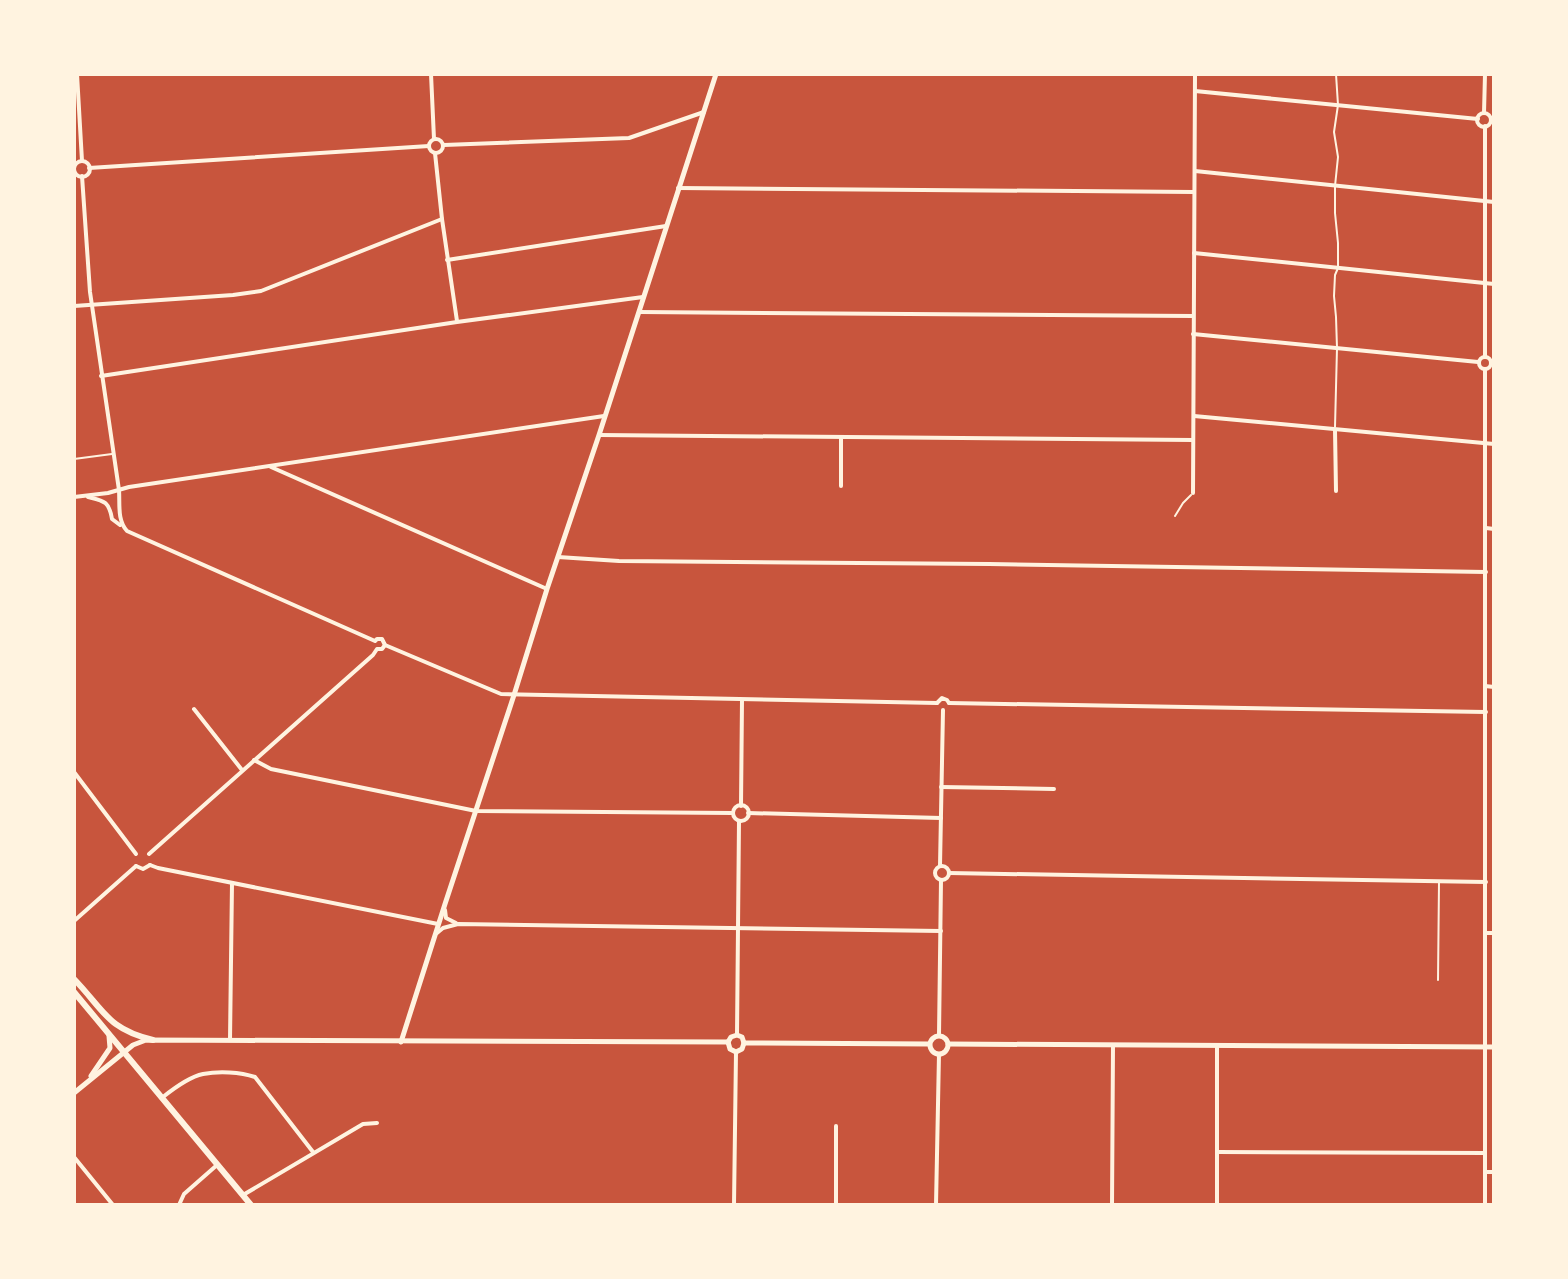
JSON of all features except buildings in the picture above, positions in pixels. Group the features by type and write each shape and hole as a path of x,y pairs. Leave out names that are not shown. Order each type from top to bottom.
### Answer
{"main road":[{"path":"401,1042 716,74"},
{"path":"74,979 107,1019 123,1030 153,1040"},
{"path":"74,992 251,1205"},
{"path":"89,1080 110,1048 106,1031"},
{"path":"737,1035 742,1037 744,1043 742,1049 736,1052 730,1049 728,1042 737,1035"},
{"path":"939,1035 948,1044 946,1051 939,1054 932,1051 929,1044 939,1035"},
{"path":"74,1093 140,1041 728,1042"},
{"path":"744,1043 929,1044"},
{"path":"948,1044 1494,1047"}],"street":[{"path":"76,74 82,161"},
{"path":"429,146 434,139 431,74"},
{"path":"1193,493 1195,74"},
{"path":"1484,113 1485,74"},
{"path":"1195,91 1478,119"},
{"path":"444,145 629,138 704,112"},
{"path":"1478,119 1484,113"},
{"path":"1484,113 1492,120 1485,126"},
{"path":"1478,119 1485,126"},
{"path":"1485,126 1485,357"},
{"path":"434,139 439,139 444,145"},
{"path":"435,153 440,152 444,145"},
{"path":"429,146 435,153 457,322"},
{"path":"89,168 429,146"},
{"path":"82,161 89,168 88,173 82,176 76,174 74,169 82,161"},
{"path":"1195,171 1494,202"},
{"path":"82,176 92,305 122,526"},
{"path":"678,188 1194,192"},
{"path":"74,306 261,291 442,219"},
{"path":"447,260 666,226"},
{"path":"1194,253 1494,284"},
{"path":"101,376 643,297"},
{"path":"639,312 1193,316"},
{"path":"1193,334 1478,362"},
{"path":"1478,362 1481,357 1490,359 1492,363 1485,369"},
{"path":"1478,362 1485,369"},
{"path":"1485,369 1485,1205"},
{"path":"74,497 604,416"},
{"path":"1194,416 1494,444"},
{"path":"1335,430 1336,491"},
{"path":"599,435 1193,440"},
{"path":"841,437 841,486"},
{"path":"269,466 547,589"},
{"path":"84,496 105,501 112,519 127,531 375,641"},
{"path":"1486,528 1494,529"},
{"path":"558,557 619,561 1486,572"},
{"path":"1486,606 1494,607"},
{"path":"375,641 381,638 385,645 501,694 514,695 937,703 942,698 949,703 1486,712"},
{"path":"375,641 377,649"},
{"path":"136,866 134,858 254,760 385,645"},
{"path":"1485,686 1494,687"},
{"path":"741,806 742,700"},
{"path":"937,703 938,708 943,710"},
{"path":"943,710 949,703"},
{"path":"194,709 242,770"},
{"path":"941,880 935,873 940,866 943,710"},
{"path":"254,760 271,769 476,811 733,813"},
{"path":"1486,768 1493,769"},
{"path":"74,772 151,859 150,865"},
{"path":"941,787 1054,789"},
{"path":"739,821 746,819 748,813 741,806"},
{"path":"733,813 741,806"},
{"path":"733,813 739,821 737,1035"},
{"path":"748,813 941,818"},
{"path":"1486,849 1493,850"},
{"path":"136,866 143,869 150,865 438,924"},
{"path":"74,921 136,866"},
{"path":"940,866 946,867 949,873"},
{"path":"949,873 1486,882"},
{"path":"941,880 947,878 949,873"},
{"path":"939,1035 941,880"},
{"path":"230,1040 232,883"},
{"path":"445,904 446,918 458,924"},
{"path":"433,939 443,928 458,924 941,931"},
{"path":"1486,933 1494,933"},
{"path":"1112,1205 1113,1045"},
{"path":"1217,1046 1217,1205"},
{"path":"734,1205 736,1052"},
{"path":"936,1205 939,1054"},
{"path":"162,1097 203,1074 255,1077 313,1152"},
{"path":"242,1195 363,1124 377,1123"},
{"path":"836,1126 836,1205"},
{"path":"1217,1152 1485,1153"},
{"path":"74,1157 113,1205"},
{"path":"179,1205 184,1194 217,1165"},
{"path":"1485,1172 1494,1172"},
{"path":"391,1205 414,1205"}],"lane":[{"path":"1335,430 1337,348 1334,296 1338,268 1335,186 1338,157 1334,132 1338,105 1336,74"},
{"path":"74,459 113,454"},
{"path":"1175,516 1193,493"},
{"path":"1438,980 1439,882"}]}
